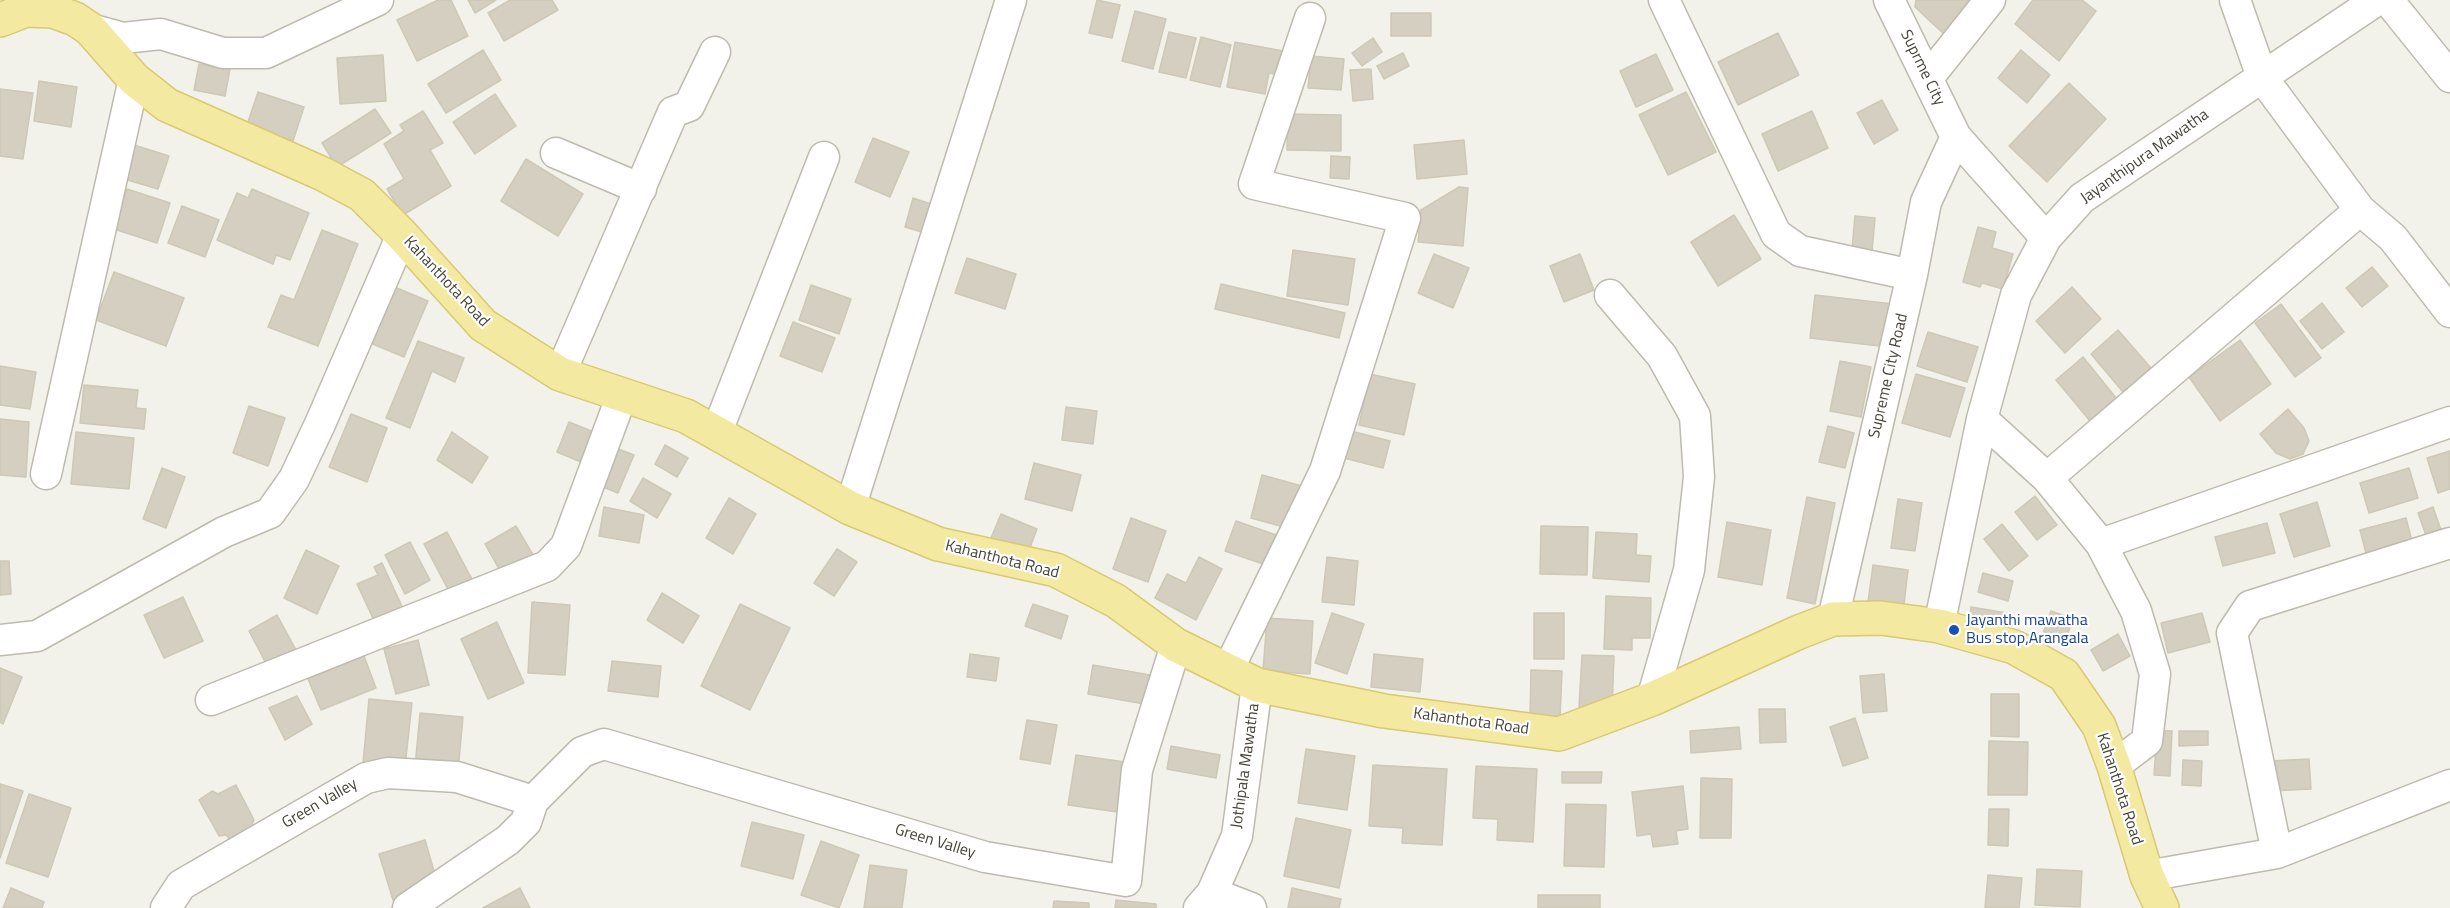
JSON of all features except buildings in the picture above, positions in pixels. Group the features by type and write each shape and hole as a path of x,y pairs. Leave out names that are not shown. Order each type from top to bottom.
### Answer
{"main road":[{"path":"0,20 26,10 73,12"},
{"name":"Kahanthota Road","path":"73,12 134,79 167,105 323,174 362,195 402,235 483,326 560,374 686,416 850,508 938,544 1056,570 1116,601 1176,645 1257,685 1384,711 1560,734 1652,699 1799,632 1833,619 1881,618 1939,626 2014,647 2064,675 2099,726 2114,766 2147,876 2162,908"}],"street":[{"path":"73,12 123,38 161,34 223,53 266,53 378,0"},
{"path":"850,508 1011,0"},
{"path":"1664,0 1776,234 1800,251 1912,275"},
{"name":"Suprme City","path":"1889,0 1956,137 2046,238"},
{"path":"1928,78 1990,0"},
{"path":"2235,0 2262,76 2360,210 2392,238 2450,312"},
{"name":"Jayanthipura Mawatha","path":"1939,626 1982,419 2016,295 2046,238 2082,198 2377,0"},
{"path":"2388,0 2450,77"},
{"path":"1228,670 1325,471 1405,218 1254,184 1310,18"},
{"path":"560,374 673,112 689,106 715,52"},
{"path":"46,474 134,79"},
{"name":"Supreme City Road","path":"1833,619 1912,275 1926,202 1956,137"},
{"path":"556,153 641,189"},
{"path":"716,434 824,157"},
{"path":"2047,478 2360,210"},
{"path":"0,640 37,636 224,532 270,513 294,478 320,424 402,235"},
{"path":"1610,295 1662,356 1695,416 1699,477 1689,570 1652,699"},
{"path":"211,700 547,566 566,546 622,394"},
{"path":"1982,419 2047,478 2101,544 2136,611 2155,674 2147,741 2114,766"},
{"path":"2101,544 2450,422"},
{"path":"2277,853 2232,633 2250,606 2450,543"},
{"name":"Green Valley","path":"408,908 508,840 526,822 533,801 582,752 604,744 985,857 1126,881 1137,770 1176,645"},
{"name":"Jothipala Mawatha","path":"1206,900 1237,836 1257,685"},
{"name":"Green Valley","path":"166,908 181,885 366,778 387,773 457,777 533,801"},
{"path":"2147,876 2277,853 2450,785"},
{"path":"1206,900 1251,908"}],"place":[{"name":"Jayanthi mawatha Bus stop,Arangala","path":"1954,630"}]}
